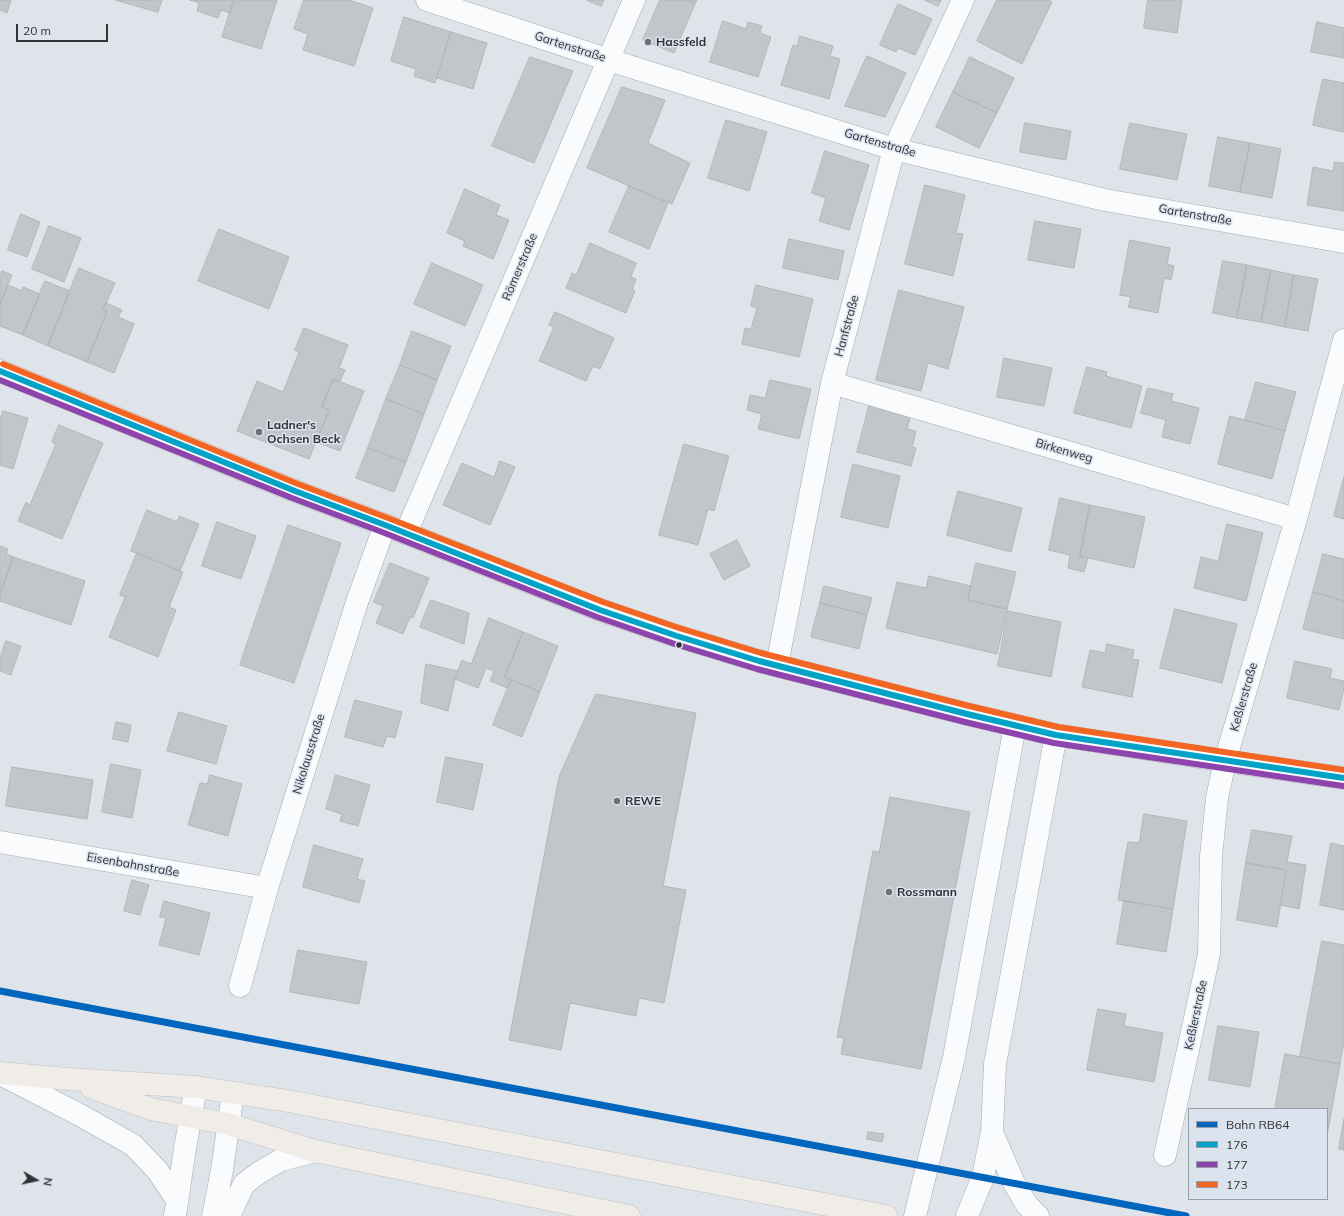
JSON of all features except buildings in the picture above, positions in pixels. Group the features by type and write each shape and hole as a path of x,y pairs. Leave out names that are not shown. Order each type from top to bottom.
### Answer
{"main road":[{"path":"0,1074 196,1087 288,1101 886,1216"},
{"path":"68,1079 151,1109 228,1124 315,1151 629,1216"}],"street":[{"name":"Gartenstraße","path":"427,0 609,60 894,149 1105,200 1344,242"},
{"name":"Römerstraße","path":"406,533 634,0"},
{"name":"Hanfstraße","path":"777,665 832,383 894,149 963,0"},
{"name":"Keßlerstraße","path":"1165,1155 1209,954 1211,856 1217,798 1225,761 1296,519 1344,340"},
{"path":"0,371 295,491 406,533 600,610 677,636 759,661 1056,735 1344,778"},
{"name":"Birkenweg","path":"832,383 1296,519"},
{"name":"Nikolausstraße","path":"240,986 267,888 357,602 385,525"},
{"path":"915,1216 954,1056 1015,726"},
{"path":"967,1216 983,1177 992,1132 995,1064 1056,735"},
{"name":"Eisenbahnstraße","path":"0,842 267,888"},
{"path":"0,1074 80,1115 133,1145 157,1170 176,1208"},
{"path":"176,1208 196,1087"},
{"path":"213,1216 222,1170 233,1093"},
{"path":"992,1132 1014,1183 1027,1205 1038,1216"},
{"path":"229,1216 244,1184 260,1172 281,1160 315,1151"}],"rail line":[{"name":"RB64","path":"0,991 1186,1216"}],"transit line":[{"name":"173","path":"3,364 298,484 603,602 679,628 761,653 1058,727 1344,770"},
{"name":"176","path":"0,371 295,491 600,610 677,636 759,661 1056,735 1344,778"},
{"name":"177","path":"0,380 292,498 597,617 675,644 757,669 1054,743 1343,786"}],"place":[{"name":"Hassfeld","path":"648,42"},
{"name":"Ladner's Ochsen Beck","path":"259,432"},
{"name":"REWE","path":"617,801"},
{"name":"Rossmann","path":"889,892"}]}
